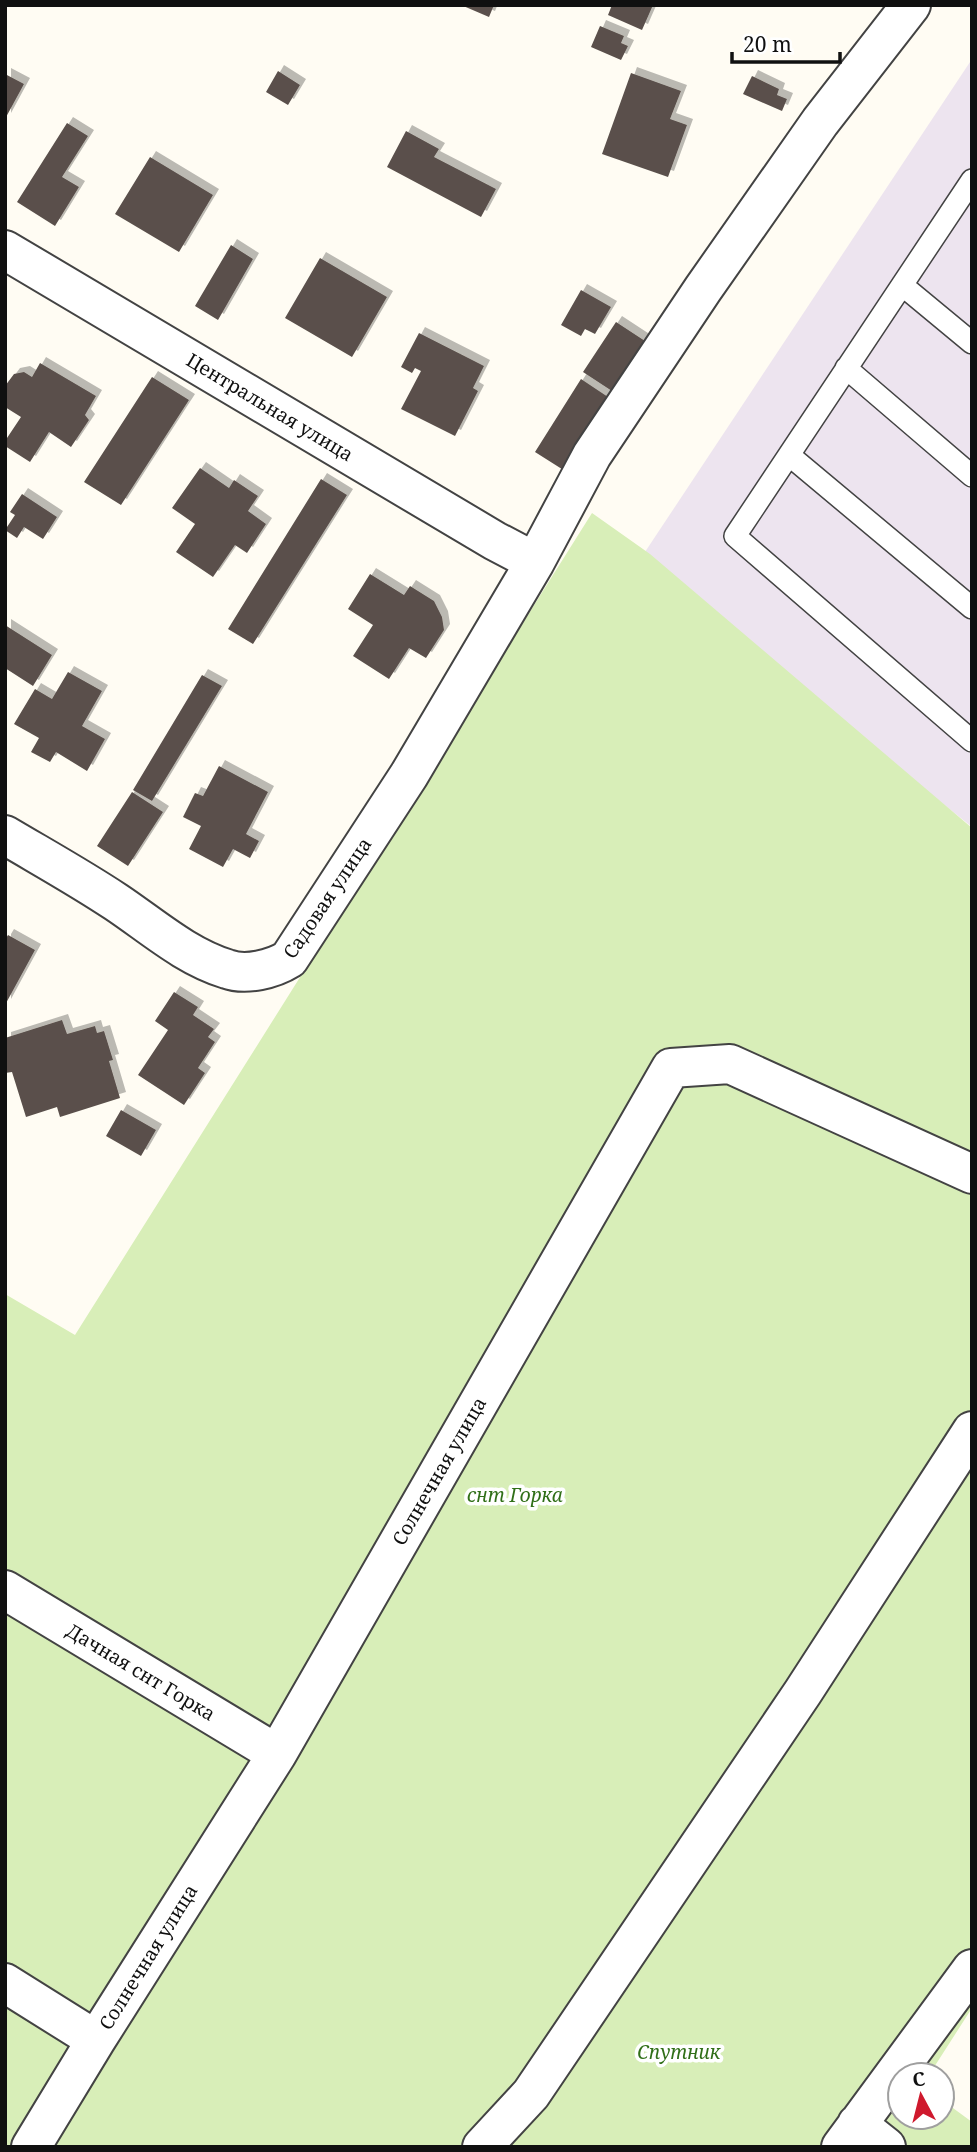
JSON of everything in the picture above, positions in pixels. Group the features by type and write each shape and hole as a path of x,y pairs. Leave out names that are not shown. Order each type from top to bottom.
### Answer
{"street":[{"name":"Садовая улица","path":"5,835 204,960 236,971 278,965 289,959 409,775 535,562 592,455 703,289 820,122 911,5"},
{"name":"Центральная улица","path":"5,250 495,541 535,562"},
{"name":"Солнечная улица","path":"31,2147 277,1754 671,1068 730,1064 972,1174"},
{"path":"482,2147 531,2094 789,1714 972,1431"},
{"name":"Дачная снт Горка","path":"5,1590 277,1754"},
{"path":"886,2147 849,2135 972,1969"},
{"path":"5,1983 96,2040"}],"lane":[{"path":"972,180 964,209 902,285 735,536 972,741"},
{"path":"902,285 972,343"},
{"path":"846,368 972,476"},
{"path":"789,454 972,608"}],"shaded area":[{"path":"972,59 972,827 639,561"}],"green space":[{"name":"снт Горка","path":"592,513 650,554 972,828 972,2008 938,2061 886,2061 886,2131 956,2131 956,2110 972,2122 972,2147 5,2147 5,1294 75,1335"}],"building":[{"path":"461,5 494,5 489,17"},
{"path":"612,5 653,5 642,30 608,15"},
{"path":"600,26 624,36 621,43 628,46 621,60 591,47"},
{"path":"278,71 300,85 288,105 266,92"},
{"path":"631,73 681,91 670,119 687,125 668,177 602,154"},
{"path":"5,74 24,84 5,119"},
{"path":"752,76 779,89 777,95 787,99 782,111 743,94"},
{"path":"67,123 88,136 62,177 79,187 55,226 17,202"},
{"path":"406,131 439,149 434,157 496,189 481,217 387,167"},
{"path":"150,157 213,195 179,252 115,214"},
{"path":"231,245 253,259 218,320 195,306"},
{"path":"320,258 387,297 352,357 285,318"},
{"path":"581,290 611,307 595,334 585,329 581,336 561,325"},
{"path":"616,322 645,341 612,391 583,372"},
{"path":"419,333 484,366 473,388 478,391 455,436 401,409 421,371 415,368 412,373 401,367"},
{"path":"40,363 96,396 85,415 89,420 71,447 49,432 30,462 5,446 5,441 21,417 5,407 5,386 14,374 24,372 32,377"},
{"path":"152,377 189,400 121,505 84,482"},
{"path":"581,379 611,399 565,471 535,452"},
{"path":"200,468 229,488 234,480 258,496 248,511 266,524 247,553 235,545 213,577 176,552 195,524 172,508"},
{"path":"321,479 347,495 253,644 228,629"},
{"path":"22,494 57,517 43,539 24,527 17,538 5,530 15,515 10,512"},
{"path":"370,574 404,595 410,586 434,601 442,617 444,630 426,658 409,648 389,679 353,656 373,625 348,609"},
{"path":"5,625 52,655 33,686 5,668"},
{"path":"68,672 102,691 82,726 105,739 87,771 56,752 50,762 31,752 39,738 14,724 35,689 52,699"},
{"path":"202,675 222,686 152,801 133,790"},
{"path":"219,766 268,792 246,834 259,841 250,858 233,849 223,867 189,849 201,826 183,817 195,793 203,796"},
{"path":"132,792 163,812 128,866 97,846"},
{"path":"8,935 35,950 5,1005 5,940"},
{"path":"174,992 198,1007 193,1015 214,1029 208,1037 215,1042 198,1068 205,1073 184,1105 138,1075 168,1030 155,1021"},
{"path":"62,1020 67,1034 95,1026 97,1033 104,1031 113,1060 109,1061 120,1098 60,1117 57,1107 26,1117 12,1072 5,1073 5,1038"},
{"path":"121,1110 156,1130 141,1156 106,1136"}],"park label":[{"name":"Спутник","path":"679,2052"}]}
